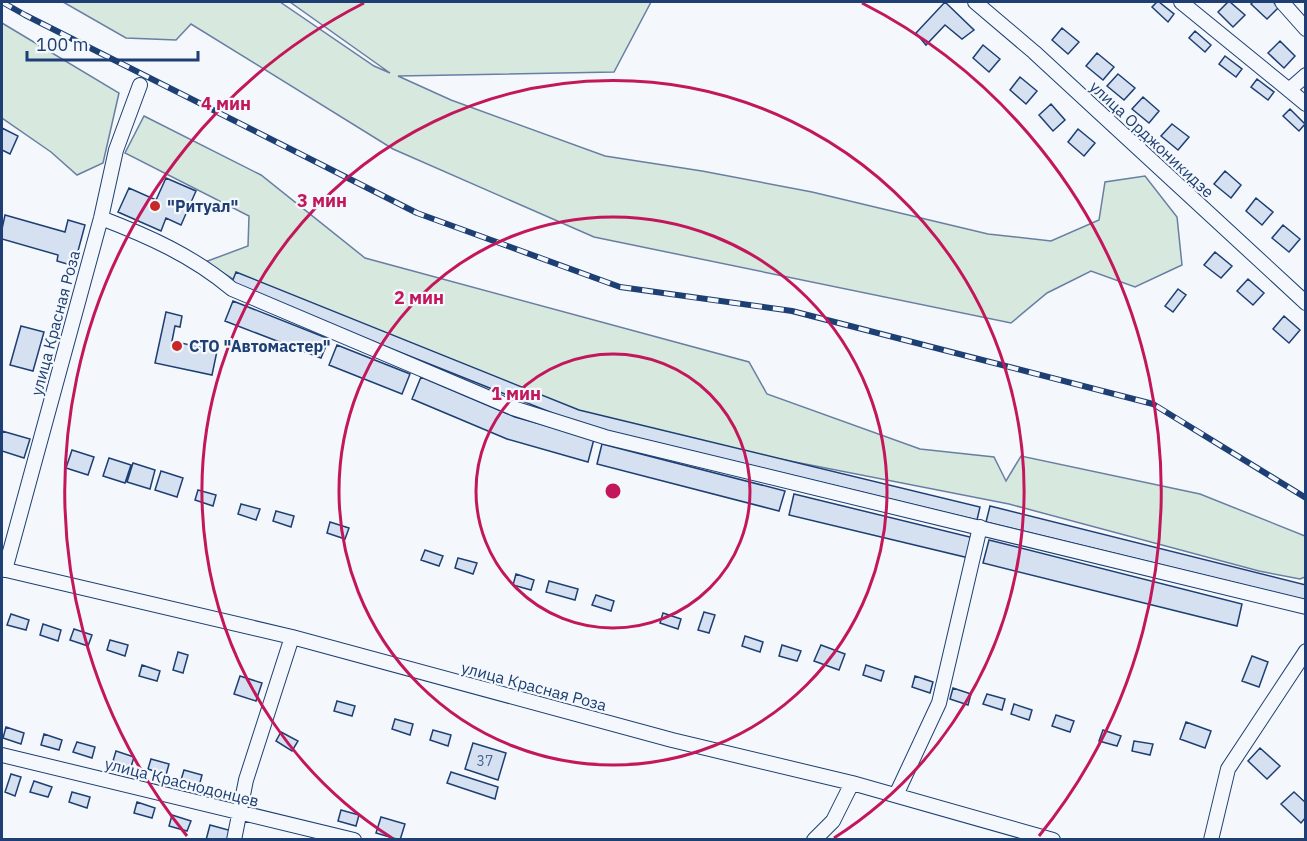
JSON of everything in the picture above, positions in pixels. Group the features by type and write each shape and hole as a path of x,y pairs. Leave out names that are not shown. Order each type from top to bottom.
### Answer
{"street":[{"name":"улица Орджоникидзе","path":"975,2 1034,52 1305,303"},
{"path":"1181,2 1305,104"},
{"path":"1282,2 1305,28"},
{"path":"1289,90 1305,75"},
{"name":"улица Красная Роза","path":"140,85 116,150 101,218 3,570 292,638 672,740 852,783 896,795 1015,835 1029,831 1053,840"},
{"path":"101,218 163,243 210,270 231,289 513,408 605,437 1305,607"},
{"path":"896,795 939,703 980,527"},
{"path":"234,840 246,780 292,638"},
{"path":"1211,840 1228,769 1305,651"},
{"name":"улица Краснодонцев","path":"2,755 354,840"},
{"path":"814,840 833,821 852,783"}],"shaded area":[{"path":"63,2 280,2 374,66 390,73 290,2 651,2 614,72 398,76 451,100 605,156 702,171 812,192 988,234 1051,241 1099,220 1105,182 1145,176 1177,217 1182,265 1135,287 1091,271 1047,293 1011,323 594,237 393,149 191,24 176,40 126,38"},
{"path":"2,23 119,93 103,163 77,175 51,152 2,118"},
{"path":"144,116 261,175 365,258 749,362 767,394 920,449 994,457 1006,481 1021,456 1200,494 1305,536 1305,577 1300,579 1259,571 1009,504 582,420 233,279 205,262 248,246 249,216 125,153"}],"building":[{"path":"945,2 974,30 962,39 945,25 926,45 916,33"},
{"path":"1157,2 1174,14 1168,22 1152,7"},
{"path":"1228,2 1245,15 1233,27 1218,12"},
{"path":"1253,2 1273,2 1279,7 1267,19 1251,4"},
{"path":"1062,28 1079,42 1068,54 1052,40"},
{"path":"1195,31 1211,45 1205,52 1189,38"},
{"path":"1280,41 1295,56 1284,68 1268,53"},
{"path":"983,45 1000,59 989,72 973,58"},
{"path":"1097,53 1114,67 1103,80 1086,66"},
{"path":"1225,56 1242,69 1236,77 1219,64"},
{"path":"1118,74 1135,88 1124,100 1107,86"},
{"path":"1020,77 1037,91 1026,104 1010,90"},
{"path":"1257,79 1274,92 1268,100 1251,87"},
{"path":"1143,97 1159,111 1149,123 1132,109"},
{"path":"1051,104 1065,120 1053,131 1039,115"},
{"path":"1290,109 1305,124 1299,131 1283,116"},
{"path":"1172,124 1189,137 1178,150 1161,136"},
{"path":"2,128 18,136 10,154 2,150"},
{"path":"1078,129 1095,143 1084,156 1068,142"},
{"path":"1225,171 1241,185 1231,198 1214,184"},
{"name":"\"Ритуал\"","path":"166,178 196,191 181,225 166,218 161,231 118,212 129,188 156,200"},
{"path":"1256,198 1273,212 1262,225 1246,211"},
{"path":"5,215 65,232 68,220 85,225 74,266 57,261 58,255 2,239"},
{"path":"1283,225 1300,239 1289,252 1272,238"},
{"path":"1215,252 1232,266 1221,278 1204,265"},
{"path":"236,272 579,410 980,507 977,520 604,430 560,416 231,285"},
{"path":"1248,279 1264,293 1253,305 1237,291"},
{"path":"1178,289 1186,295 1173,312 1165,306"},
{"path":"233,301 329,339 321,358 225,321"},
{"name":"СТО \"Автомастер\"","path":"166,312 182,316 180,327 175,326 172,341 217,351 212,375 155,363"},
{"path":"1284,316 1300,330 1289,343 1273,329"},
{"path":"21,326 44,332 33,371 10,365"},
{"path":"337,345 410,374 402,394 329,365"},
{"path":"421,377 515,417 594,439 588,462 507,439 412,399"},
{"path":"2,431 30,439 24,458 2,451"},
{"path":"602,444 785,491 779,511 597,464"},
{"path":"72,450 94,457 88,475 66,468"},
{"path":"109,458 131,465 125,483 103,476"},
{"path":"133,463 155,470 150,489 127,482"},
{"path":"161,471 183,478 177,497 155,490"},
{"path":"198,490 216,495 213,506 195,500"},
{"path":"794,494 974,538 969,558 789,515"},
{"path":"241,504 260,509 256,520 238,514"},
{"path":"990,506 1306,585 1306,600 986,522"},
{"path":"276,511 294,516 291,527 273,521"},
{"path":"330,522 349,528 345,539 327,533"},
{"path":"989,540 1242,604 1237,626 983,563"},
{"path":"425,550 443,556 439,566 421,560"},
{"path":"458,558 477,563 473,574 455,568"},
{"path":"516,574 534,580 531,590 513,585"},
{"path":"549,581 578,589 575,600 546,592"},
{"path":"596,595 614,601 611,611 592,605"},
{"path":"704,612 715,615 709,633 698,630"},
{"path":"663,613 681,619 678,629 660,623"},
{"path":"11,614 29,620 26,630 7,625"},
{"path":"43,624 61,630 58,641 40,635"},
{"path":"74,629 92,635 88,646 70,640"},
{"path":"745,636 763,642 760,652 742,646"},
{"path":"110,640 128,645 125,656 107,650"},
{"path":"782,645 801,651 797,661 779,656"},
{"path":"821,645 845,654 839,670 814,661"},
{"path":"178,652 188,655 183,673 173,670"},
{"path":"1252,656 1268,662 1259,687 1242,681"},
{"path":"142,665 160,671 157,681 139,676"},
{"path":"866,665 884,671 881,681 863,675"},
{"path":"240,676 262,683 256,701 234,694"},
{"path":"915,676 933,682 930,693 912,687"},
{"path":"953,688 971,694 968,705 950,699"},
{"path":"987,694 1005,699 1002,710 983,704"},
{"path":"337,701 355,706 352,716 334,711"},
{"path":"1014,704 1032,710 1029,720 1011,714"},
{"path":"1056,715 1074,721 1070,732 1052,726"},
{"path":"395,719 413,724 410,735 392,729"},
{"path":"1186,722 1211,731 1205,748 1180,739"},
{"path":"6,727 24,733 21,744 3,738"},
{"path":"433,730 451,735 448,746 430,740"},
{"path":"1103,730 1121,736 1117,746 1099,741"},
{"path":"281,732 298,741 292,751 276,741"},
{"path":"44,734 62,740 59,750 41,745"},
{"path":"1134,741 1153,744 1150,755 1132,751"},
{"path":"77,742 95,747 92,758 73,752"},
{"path":"473,743 506,753 498,780 465,769"},
{"path":"1260,748 1280,766 1267,779 1248,761"},
{"path":"116,751 134,757 131,767 113,761"},
{"path":"151,759 169,764 166,775 148,769"},
{"path":"184,770 202,775 199,786 181,780"},
{"path":"451,772 498,787 495,799 447,783"},
{"path":"11,774 21,777 15,796 5,792"},
{"path":"34,781 52,787 48,797 30,792"},
{"path":"72,792 90,797 87,808 69,802"},
{"path":"1294,792 1306,803 1306,817 1301,823 1281,804"},
{"path":"137,802 155,808 152,818 134,813"},
{"path":"341,810 359,815 356,826 338,821"},
{"path":"172,815 191,821 187,831 169,826"},
{"path":"381,817 405,824 400,840 376,833"},
{"path":"210,825 232,831 230,840 206,840"}],"railway":[{"path":"2,2 417,213 620,287 792,311 1153,404 1306,498"}],"place":[{"name":"\"Ритуал\"","path":"155,206"},
{"name":"СТО \"Автомастер\"","path":"177,346"}]}
